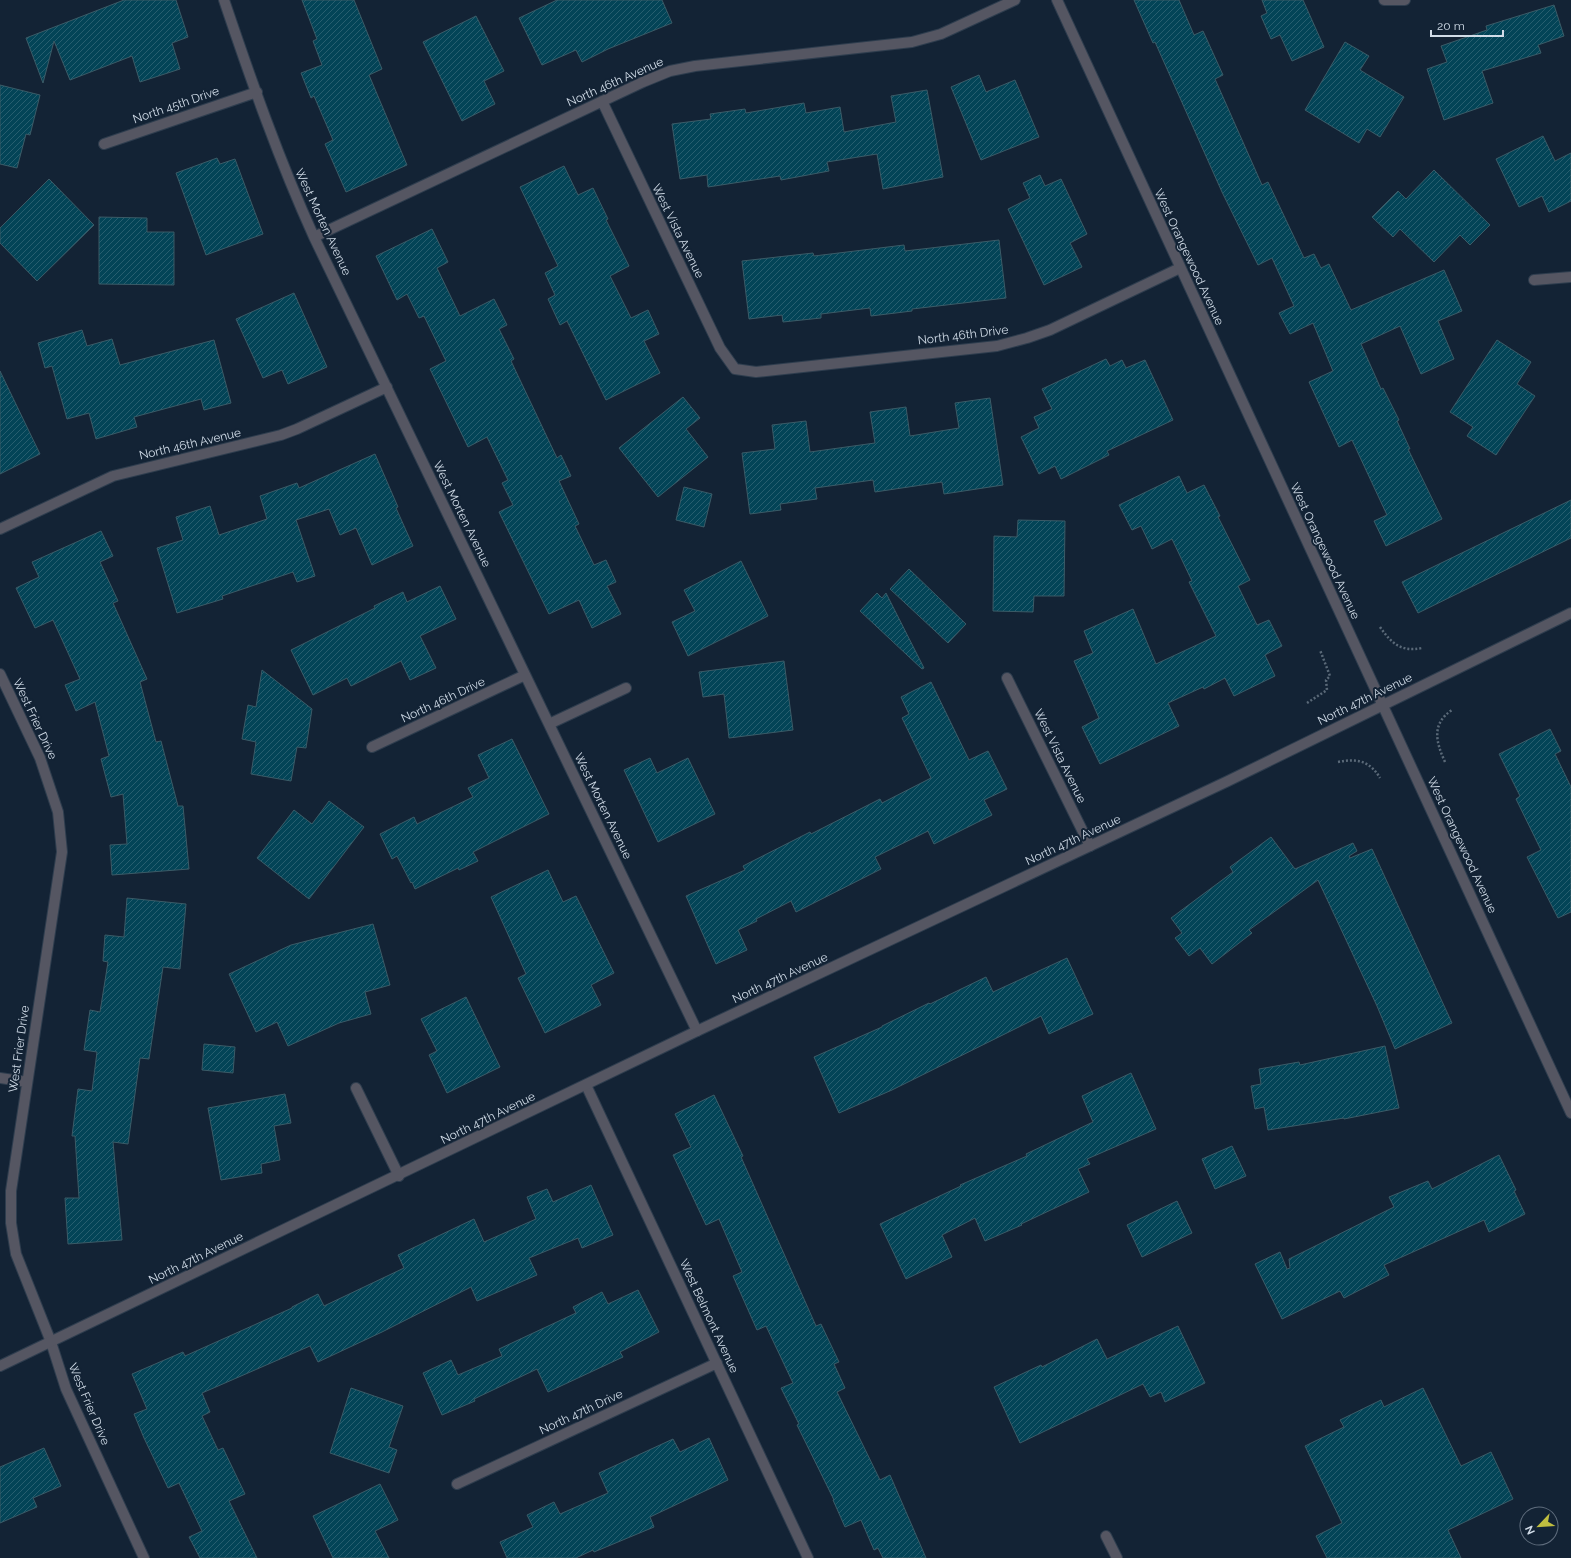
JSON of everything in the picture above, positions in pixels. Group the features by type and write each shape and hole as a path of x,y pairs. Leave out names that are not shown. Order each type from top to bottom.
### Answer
{"street":[{"name":"West Morten Avenue","path":"224,0 273,140 314,237 550,724 697,1032"},
{"name":"North 46th Avenue","path":"314,237 602,101 670,71 912,42 941,34 1015,0"},
{"name":"West Orangewood Avenue","path":"1056,0 1571,1112"},
{"path":"1384,0 1405,0"},
{"name":"North 45th Drive","path":"104,144 257,92"},
{"name":"West Vista Avenue","path":"602,101 720,348 735,369"},
{"name":"North 46th Drive","path":"735,369 756,372 1004,344 1050,330 1180,268"},
{"path":"1534,280 1571,277"},
{"name":"North 46th Avenue","path":"0,529 113,476 281,435 387,387"},
{"name":"North 47th Avenue","path":"0,1366 697,1032 1090,846 1571,613"},
{"name":"North 46th Drive","path":"372,748 525,675"},
{"name":"West Vista Avenue","path":"1007,678 1090,846"},
{"name":"West Frier Drive","path":"1,679 40,758 58,812 62,852 11,1191 11,1223 16,1254 51,1342 66,1389 144,1558"},
{"path":"550,724 626,688"},
{"path":"0,1078 27,1082"},
{"name":"West Belmont Avenue","path":"586,1085 808,1558"},
{"path":"356,1088 399,1176"},
{"name":"North 47th Drive","path":"457,1484 716,1363"},
{"path":"1106,1536 1117,1558"}],"path":[{"path":"1380,627 1395,644 1404,649 1413,650 1422,648"},
{"path":"1307,703 1326,690 1326,680 1330,676 1320,650"},
{"path":"1445,762 1436,733 1442,718 1452,710"},
{"path":"1338,762 1350,759 1362,761 1374,769 1380,778"}],"building":[{"path":"124,0 176,0 188,37 172,43 180,69 140,82 132,56 70,80 54,41 43,83 26,38"},
{"path":"302,0 354,0 382,69 369,75 407,165 346,192 325,144 333,140 314,96 311,98 301,73 322,65 313,41 317,39"},
{"path":"557,0 662,0 672,23 608,49 582,62 576,50 542,65 519,18"},
{"path":"1134,0 1179,0 1194,35 1203,31 1223,75 1215,79 1262,185 1268,182 1304,258 1314,254 1321,268 1329,264 1351,310 1444,270 1462,311 1438,321 1454,359 1421,374 1400,326 1361,344 1381,389 1383,388 1399,420 1397,421 1410,449 1408,449 1442,519 1386,546 1374,521 1387,515 1352,440 1339,447 1309,382 1333,371 1313,323 1290,334 1279,313 1294,306 1272,258 1258,265 1222,192 1155,42 1153,43"},
{"path":"1262,0 1303,0 1324,47 1292,61 1280,35 1271,39 1261,16 1267,13"},
{"path":"1554,5 1564,36 1538,45 1541,53 1482,71 1493,103 1444,120 1427,69 1447,62 1441,46 1487,30 1486,26"},
{"path":"476,16 504,71 484,81 495,104 462,121 423,42"},
{"path":"1345,42 1369,56 1360,70 1404,97 1380,137 1367,129 1359,143 1305,110"},
{"path":"979,75 986,92 1015,80 1039,137 981,160 951,87"},
{"path":"0,85 40,95 30,135 26,134 17,168 0,164"},
{"path":"927,90 943,177 883,189 877,154 827,162 829,171 781,180 780,176 708,187 707,175 680,179 672,124 711,119 710,114 745,109 746,113 804,103 806,113 840,107 844,132 896,122 891,96"},
{"path":"1543,136 1555,161 1571,153 1571,201 1549,212 1542,196 1519,207 1496,159"},
{"path":"217,158 220,164 235,159 263,234 206,255 176,173"},
{"path":"564,166 578,195 593,188 608,219 606,220 629,266 610,276 631,318 648,310 659,334 644,341 660,373 606,400 567,321 560,325 548,299 555,295 545,273 558,266 520,187"},
{"path":"1434,170 1490,225 1470,245 1460,235 1434,262 1400,229 1393,237 1372,217 1398,191 1406,199"},
{"path":"1040,175 1045,186 1061,179 1087,234 1070,243 1082,267 1044,285 1008,209 1030,198 1023,183"},
{"path":"49,179 94,225 37,281 0,243 0,228"},
{"path":"99,217 147,218 147,232 174,232 174,285 99,284"},
{"path":"432,229 448,262 437,268 460,316 494,299 507,325 499,329 514,359 511,361 557,458 561,455 571,476 559,481 579,524 575,526 594,565 606,560 616,582 607,586 621,614 592,628 579,600 549,614 499,512 513,505 502,483 508,480 487,437 468,447 430,369 446,361 424,316 419,318 407,294 397,300 376,256"},
{"path":"999,240 1006,298 912,309 912,311 871,316 870,308 821,314 821,318 783,322 782,315 749,319 742,261 813,253 814,256 904,245 905,251"},
{"path":"294,293 327,367 288,384 282,370 263,378 236,319"},
{"path":"82,330 87,346 112,339 120,365 214,340 231,403 204,410 201,399 134,417 137,427 96,439 89,413 67,419 52,366 45,368 38,343"},
{"path":"1497,340 1531,362 1517,384 1535,396 1496,455 1467,436 1473,427 1450,412"},
{"path":"1106,359 1110,366 1122,360 1126,368 1145,360 1173,420 1107,451 1109,455 1061,479 1055,466 1039,474 1021,437 1039,428 1034,417 1052,409 1042,389"},
{"path":"0,371 40,454 0,474"},
{"path":"683,397 700,418 686,429 708,457 658,497 619,448"},
{"path":"990,398 1003,485 944,494 942,482 875,492 873,480 815,488 817,499 780,504 781,510 750,514 742,453 775,449 772,425 806,421 810,452 875,443 870,412 906,407 910,436 959,428 955,403"},
{"path":"375,454 398,507 396,508 413,546 372,565 356,528 340,535 329,509 296,520 315,576 297,582 293,572 222,596 223,599 177,613 157,548 183,540 176,517 210,506 219,535 267,519 260,496 297,483 299,488"},
{"path":"1179,476 1187,493 1204,485 1220,516 1218,517 1250,580 1238,586 1257,625 1269,620 1282,646 1265,655 1275,676 1234,696 1225,678 1204,689 1203,687 1168,703 1179,726 1100,764 1082,727 1099,718 1074,661 1093,653 1084,631 1133,609 1156,664 1216,636 1189,582 1192,581 1172,539 1152,549 1141,526 1132,530 1119,505"},
{"path":"684,487 712,494 704,527 676,520"},
{"path":"1571,500 1571,538 1418,613 1402,582"},
{"path":"1018,520 1065,521 1064,596 1034,596 1033,612 993,611 994,536 1017,537"},
{"path":"101,531 113,556 100,562 118,601 113,603 147,679 140,682 156,742 161,741 178,806 183,806 189,869 112,875 110,845 127,844 123,794 111,797 101,759 109,756 95,702 76,711 65,685 80,679 53,620 35,628 16,588 39,577 32,562"},
{"path":"741,561 768,616 688,656 672,622 695,611 684,590"},
{"path":"909,569 966,624 948,643 890,589"},
{"path":"440,586 456,619 420,636 436,668 410,680 401,661 351,686 347,678 313,695 291,650 375,608 374,606 403,592 407,602"},
{"path":"877,593 882,598 886,593 924,668 922,669 860,611"},
{"path":"784,661 793,730 729,738 724,694 703,697 699,672"},
{"path":"262,670 312,709 306,748 297,747 291,781 251,774 256,742 242,739 248,705 256,707"},
{"path":"931,682 969,760 988,751 1007,789 984,800 992,815 934,844 928,831 875,857 881,869 796,912 791,901 756,919 757,921 738,930 747,950 716,964 686,896 745,870 743,866 810,832 811,834 880,799 882,803 931,778 902,718 909,714 901,697"},
{"path":"1550,729 1561,751 1555,754 1571,787 1571,912 1558,918 1527,857 1541,850 1516,799 1520,796 1499,754"},
{"path":"512,739 549,814 473,852 478,861 459,870 458,868 415,889 397,856 392,859 380,834 414,817 417,824 473,797 468,788 489,778 478,755"},
{"path":"650,758 657,773 688,758 715,814 658,842 624,770"},
{"path":"329,801 364,827 309,899 257,858 294,810 312,824"},
{"path":"1271,837 1295,869 1353,843 1357,851 1349,856 1350,858 1372,849 1452,1023 1395,1049 1377,1006 1318,880 1249,930 1252,933 1212,964 1200,948 1189,956 1175,938 1182,933 1171,918 1233,872 1230,867"},
{"path":"548,870 563,902 576,896 614,973 591,985 601,1005 545,1033 518,978 526,974 491,897"},
{"path":"127,898 186,904 180,969 163,967 149,1059 140,1058 128,1144 113,1142 122,1240 68,1244 65,1198 79,1198 75,1136 72,1136 78,1089 92,1091 97,1052 84,1050 90,1010 100,1012 108,962 103,961 105,935 124,937"},
{"path":"373,924 390,985 365,992 371,1014 339,1023 288,1046 277,1022 256,1032 229,974 291,945"},
{"path":"1067,958 1093,1014 1049,1034 1041,1016 892,1090 839,1113 814,1057 882,1027 929,1003 930,1004 986,977 993,992"},
{"path":"466,997 500,1067 447,1093 429,1055 437,1051 421,1019"},
{"path":"204,1044 235,1047 233,1073 202,1070"},
{"path":"1385,1046 1399,1108 1344,1119 1268,1130 1264,1107 1255,1109 1251,1086 1261,1084 1259,1069 1299,1062 1300,1065"},
{"path":"1131,1073 1156,1129 1087,1159 1090,1164 1078,1169 1089,1192 1021,1224 1022,1225 985,1241 975,1218 942,1235 952,1257 906,1279 880,1224 961,1186 960,1185 1027,1156 1026,1154 1093,1122 1082,1096"},
{"path":"285,1094 291,1123 274,1126 280,1160 261,1164 262,1173 221,1180 208,1108"},
{"path":"714,1095 743,1156 741,1157 816,1326 821,1324 839,1362 834,1364 845,1388 837,1392 880,1480 890,1475 926,1558 883,1558 878,1548 874,1550 861,1520 845,1527 834,1500 797,1425 799,1424 781,1388 793,1383 766,1326 757,1330 733,1276 742,1272 719,1219 706,1225 673,1155 691,1147 675,1114"},
{"path":"1232,1146 1246,1176 1215,1189 1202,1159"},
{"path":"1499,1155 1516,1190 1514,1191 1525,1214 1489,1232 1484,1220 1384,1265 1389,1275 1344,1298 1340,1291 1282,1319 1255,1264 1280,1252 1287,1269 1290,1268 1289,1259 1394,1207 1389,1197 1428,1181 1432,1189"},
{"path":"591,1185 613,1235 582,1248 578,1238 529,1258 537,1275 477,1301 471,1287 382,1332 318,1362 310,1346 202,1393 210,1412 202,1416 218,1450 223,1448 245,1494 229,1501 257,1558 200,1558 189,1537 202,1531 179,1483 168,1488 134,1414 147,1409 132,1374 183,1352 185,1356 292,1308 318,1294 324,1306 404,1268 398,1255 474,1219 484,1242 536,1219 527,1197 547,1189 553,1202"},
{"path":"1177,1201 1192,1233 1142,1257 1127,1225"},
{"path":"638,1290 659,1332 620,1352 623,1357 548,1392 537,1369 474,1399 475,1401 442,1415 423,1373 451,1360 458,1375 502,1356 499,1349 576,1313 573,1307 602,1292 608,1304"},
{"path":"1178,1326 1205,1383 1165,1402 1161,1392 1150,1397 1143,1384 1020,1443 994,1387 1041,1365 1042,1367 1097,1339 1107,1359"},
{"path":"351,1388 403,1406 389,1447 397,1450 389,1473 330,1453"},
{"path":"1423,1388 1461,1466 1491,1452 1513,1499 1448,1530 1461,1558 1327,1558 1316,1536 1342,1523 1305,1446 1344,1427 1340,1420 1381,1400 1384,1407"},
{"path":"709,1438 728,1480 650,1517 654,1527 576,1558 507,1558 500,1542 533,1527 527,1515 554,1502 560,1514 608,1493 599,1473 673,1439 680,1452"},
{"path":"44,1448 61,1486 33,1498 37,1507 0,1523 0,1467"},
{"path":"380,1484 398,1520 375,1531 389,1558 333,1558 313,1516"}]}
